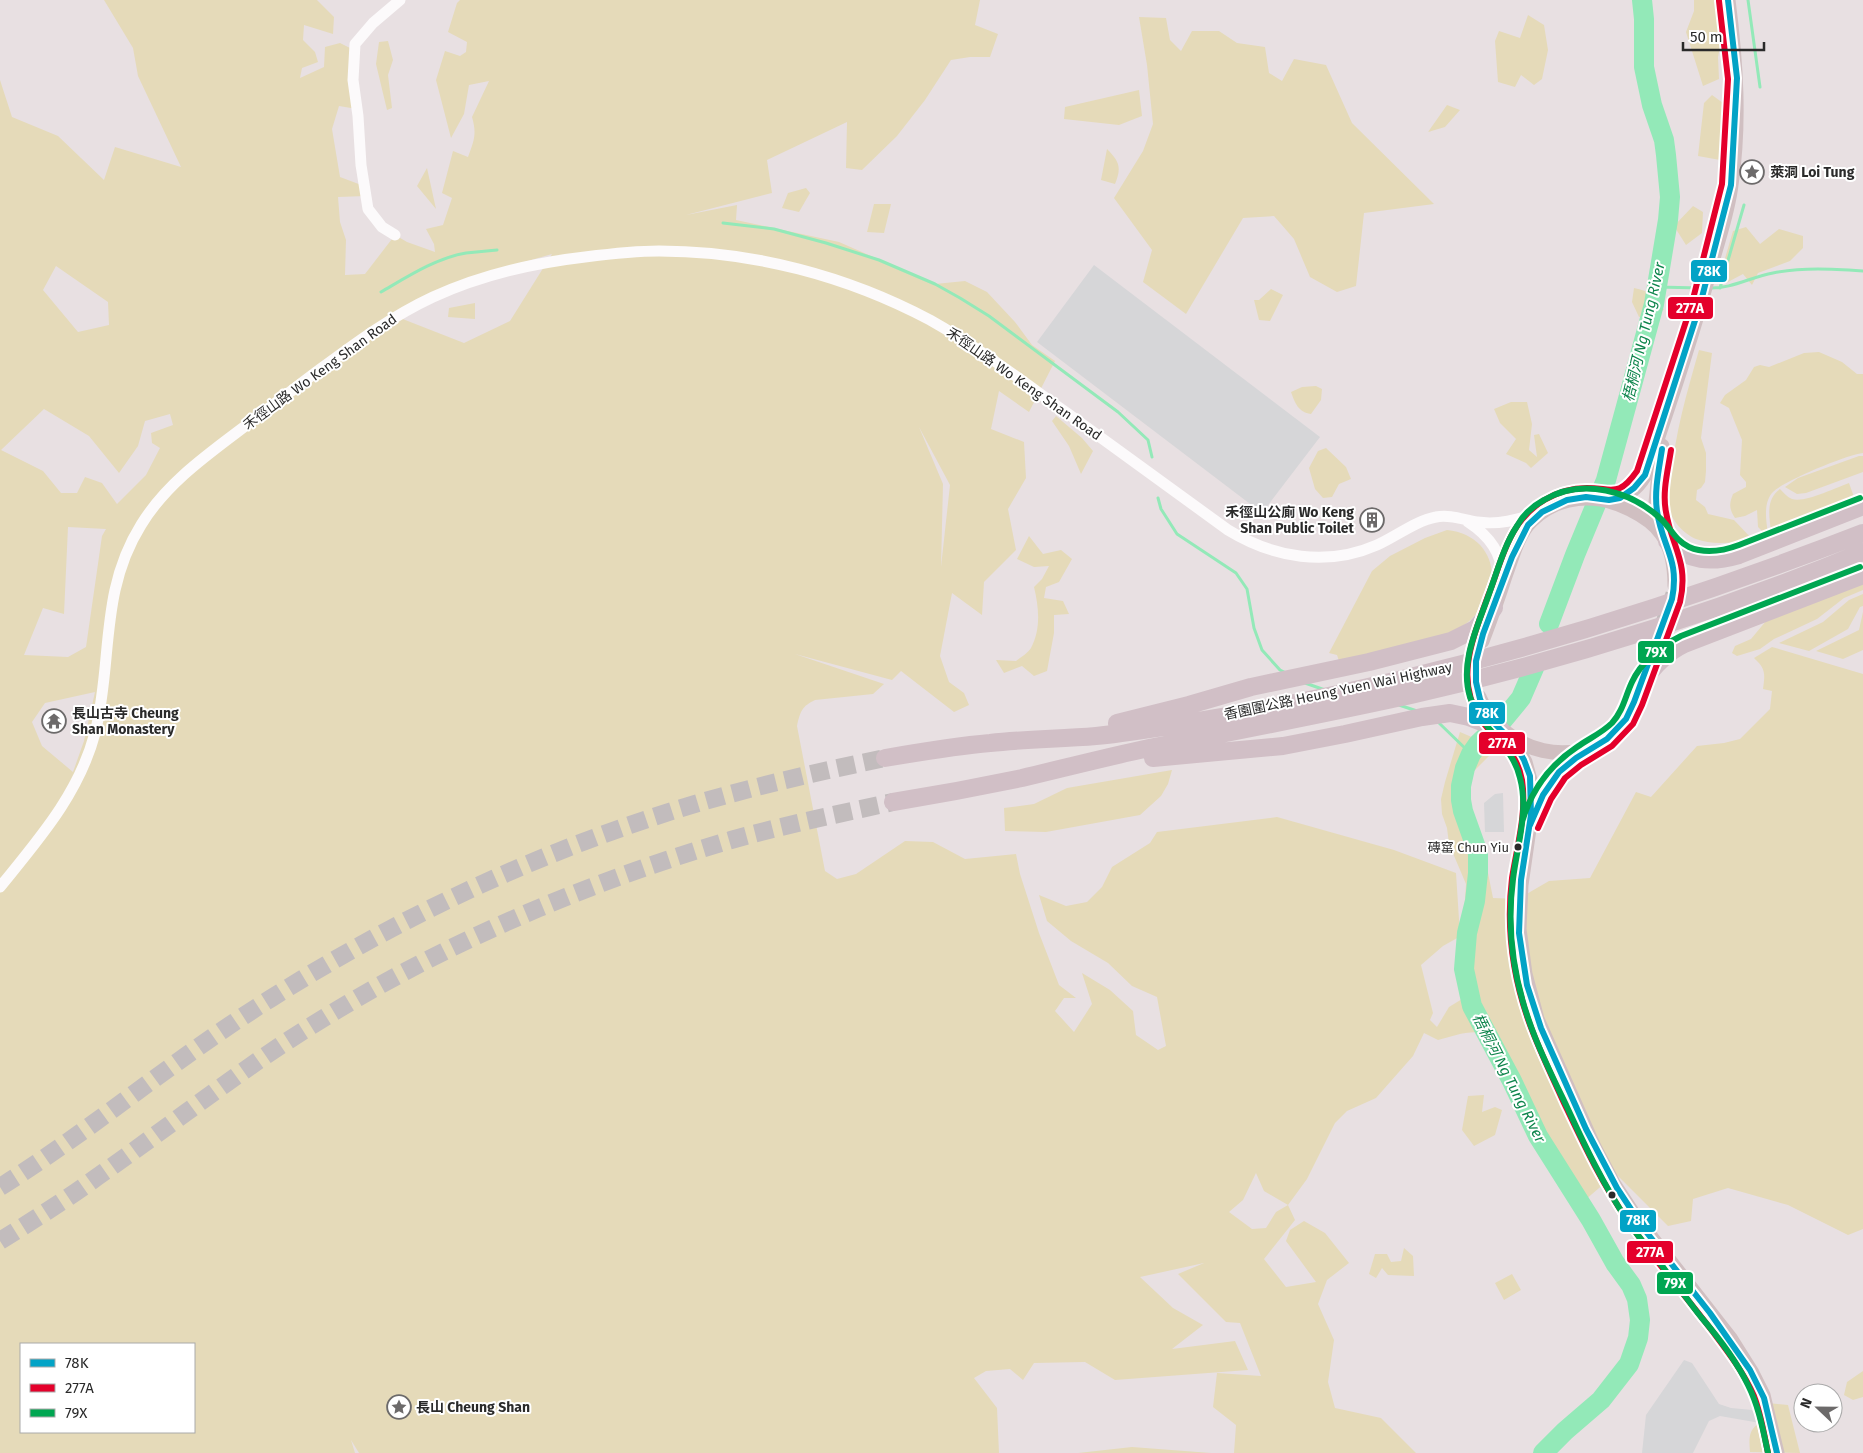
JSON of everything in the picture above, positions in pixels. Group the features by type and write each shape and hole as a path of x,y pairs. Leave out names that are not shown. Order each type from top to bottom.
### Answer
{"highway":[{"path":"1665,538 1682,553 1696,558 1711,560 1725,558 1739,555 1863,506"},
{"name":"香園圍公路 Heung Yuen Wai Highway","path":"893,802 1022,778 1124,754 1288,722 1414,694 1606,643 1779,575 1863,533"},
{"name":"香園圍公路 Heung Yuen Wai Highway","path":"885,758 960,746 1096,736 1143,730 1259,710 1382,684 1497,655 1863,552"},
{"path":"1641,684 1655,665 1672,650 1684,644 1863,575"},
{"path":"1016,741 1126,721 1250,687 1369,662 1460,638 1475,629 1494,608"},
{"path":"1022,778 1160,756 1252,750 1289,745 1435,715 1458,714 1481,709 1511,739"}],"main road":[{"path":"1628,500 1645,475 1668,407 1705,288 1729,199 1737,109 1736,78 1728,0"},
{"path":"1668,407 1656,491 1657,513 1674,568 1675,586"},
{"path":"1482,641 1523,532 1533,520 1548,508 1564,501 1584,497 1628,500 1665,538"},
{"path":"1530,822 1553,779 1590,748 1607,739 1626,719 1653,651"},
{"path":"1511,739 1540,750 1559,753 1575,752 1590,748"},
{"path":"1511,739 1525,762 1530,780 1530,822 1521,884 1520,929 1528,989 1544,1036 1594,1147 1613,1183 1636,1218 1730,1338 1752,1373 1762,1395 1777,1453"}],"street":[{"path":"395,235 382,226 368,209 360,165 358,116 353,80 355,44 373,23 400,0"},
{"name":"禾徑山路 Wo Keng Shan Road","path":"0,887 57,815 75,786 87,759 99,711 108,626 118,579 131,541 143,520 156,503 179,479 210,453 353,345 383,325 408,309 442,293 518,268 576,258 624,253 688,252 726,256 788,267 862,289 928,319 974,347 1228,530 1250,543 1272,551 1304,558 1338,556 1378,545 1434,517 1441,516 1488,523 1501,523 1524,518 1548,508"},
{"path":"1462,518 1487,536 1495,547 1501,564 1502,586"}],"shaded area":[{"path":"104,0 317,0 334,17 333,34 304,25 303,40 315,52 318,62 302,68 300,78 324,67 325,47 340,43 354,50 357,109 339,106 332,129 340,177 364,186 366,196 338,197 340,222 346,240 345,275 365,274 395,235 407,242 435,252 434,244 426,229 443,225 452,198 442,193 453,151 468,157 472,146 475,133 472,117 489,81 469,85 464,114 451,138 436,80 445,51 460,56 466,52 467,42 448,32 457,3 460,0 980,0 975,25 998,34 990,57 970,57 951,60 925,100 897,136 862,170 846,168 847,122 767,160 772,193 686,215 737,205 736,220 839,242 935,284 965,281 987,292 1015,322 1032,345 1055,361 1029,412 999,391 991,429 1024,442 1026,478 1008,509 1016,550 984,582 982,615 952,593 940,656 949,682 964,693 969,705 954,712 901,671 892,680 795,654 884,684 873,694 815,700 804,707 799,717 797,726 825,871 837,879 856,874 905,841 933,842 965,859 1016,854 1020,874 1039,933 1059,985 1076,998 1064,998 1055,1011 1074,1032 1092,1004 1082,973 1110,990 1133,1011 1136,1035 1158,1050 1166,1046 1157,997 1132,986 1108,963 1071,941 1047,921 1039,895 1066,906 1087,902 1102,887 1112,867 1150,843 1157,832 1277,817 1394,850 1456,873 1460,935 1464,914 1466,884 1449,844 1447,828 1442,814 1441,799 1460,732 1474,738 1493,752 1473,772 1466,811 1479,828 1493,898 1518,899 1549,881 1590,878 1636,792 1651,797 1697,746 1740,739 1770,709 1772,691 1763,689 1764,672 1761,665 1754,658 1772,647 1863,674 1863,1229 1848,1235 1788,1205 1728,1188 1693,1199 1691,1221 1668,1226 1585,1143 1605,1183 1578,1206 1499,1046 1480,1017 1484,1033 1466,1033 1438,1040 1424,1033 1413,1056 1376,1098 1347,1111 1335,1123 1307,1179 1288,1205 1295,1220 1264,1259 1286,1287 1316,1282 1286,1241 1290,1230 1304,1221 1325,1233 1349,1263 1327,1280 1318,1304 1334,1340 1328,1382 1335,1408 1381,1418 1416,1453 1234,1453 1236,1425 1213,1407 1217,1373 1261,1376 1240,1323 1226,1322 1178,1274 1204,1263 1140,1277 1173,1308 1203,1325 1172,1349 1235,1341 1248,1370 1115,1380 1085,1362 1034,1363 1023,1380 1010,1369 986,1371 974,1378 997,1408 999,1453 359,1453 351,1440 355,1453 0,1453 0,80 12,117 58,136 104,180 115,147 181,167 138,76 133,48","holes":["552,254 510,321 464,343 395,316 486,273","56,266 108,302 109,325 78,332 43,290","44,409 89,436 119,473 138,446 145,421 170,414 173,425 151,433 152,443 160,448 146,475 117,504 102,483 85,477 77,493 61,493 43,471 1,450","919,427 950,485 941,567 943,484","68,527 106,529 102,536 86,647 68,657 24,655 43,608 64,614","95,692 84,741 73,772 42,746 32,722 45,703","1459,937 1458,959 1461,983 1467,996 1449,1007 1437,1027 1430,1020 1433,1013 1421,965 1443,946","1256,1173 1264,1191 1288,1205 1276,1212 1266,1228 1252,1229 1229,1212 1243,1200"]},
{"path":"1694,0 1716,0 1724,29 1718,57 1719,79 1703,86 1686,32 1694,11"},
{"path":"1528,15 1544,25 1548,50 1542,79 1534,85 1521,75 1515,87 1498,82 1495,41 1499,31 1520,38"},
{"path":"1139,17 1166,18 1170,40 1181,51 1192,31 1219,31 1237,43 1265,47 1269,73 1282,81 1294,59 1326,65 1352,123 1434,204 1364,213 1356,286 1337,292 1310,277 1294,239 1274,216 1243,218 1186,314 1143,282 1152,250 1114,198 1143,151 1153,124 1147,65"},
{"path":"388,41 393,60 388,75 392,108 387,110 376,64 379,42"},
{"path":"1139,90 1142,116 1119,125 1064,119 1065,107"},
{"path":"1712,95 1723,103 1720,160 1698,156 1704,103"},
{"path":"1447,105 1460,110 1445,127 1428,132"},
{"path":"1107,149 1117,161 1119,169 1115,184 1101,180"},
{"path":"427,168 436,209 417,186"},
{"path":"806,188 810,193 799,212 782,208 788,193"},
{"path":"874,204 891,204 884,233 867,232"},
{"path":"1693,206 1703,212 1702,233 1686,245 1674,226"},
{"path":"1746,227 1760,244 1779,229 1803,236 1803,248 1790,261 1758,273 1752,285 1743,274 1726,283 1721,272 1733,231"},
{"path":"1094,265 1320,437 1262,513 1037,342"},
{"path":"1634,288 1652,295 1659,301 1664,310 1639,317 1632,302"},
{"path":"1271,289 1283,295 1270,321 1259,320 1254,300 1259,300"},
{"path":"475,303 475,319 448,317 449,308"},
{"path":"1699,350 1712,353 1701,438 1706,453 1705,482 1697,490 1696,500 1705,507 1708,514 1734,520 1753,540 1717,543 1696,539 1679,526 1670,513 1669,496 1675,444"},
{"path":"1819,352 1842,362 1857,374 1863,374 1863,453 1816,469 1779,487 1770,496 1766,506 1768,533 1765,534 1758,527 1757,510 1745,516 1735,518 1732,512 1730,504 1733,494 1746,487 1746,482 1740,475 1742,440 1729,408 1720,403 1725,395 1746,380 1754,367 1760,365 1769,367 1804,353"},
{"path":"1316,386 1322,389 1321,400 1311,414 1307,413 1298,406 1291,392 1302,387"},
{"path":"1511,402 1527,402 1532,424 1529,450 1537,457 1534,435 1539,434 1548,453 1531,468 1526,463 1506,454 1516,439 1500,423 1494,409"},
{"path":"1056,416 1082,438 1093,451 1081,474 1069,446 1052,421"},
{"path":"1326,448 1346,467 1351,479 1339,484 1332,497 1323,498 1315,489 1309,468 1318,451"},
{"path":"1863,456 1863,472 1806,493 1797,494 1785,487 1798,478"},
{"path":"1849,483 1854,497 1771,531 1770,502 1780,489 1790,498 1798,500 1812,497"},
{"path":"1447,530 1461,533 1473,539 1482,547 1488,557 1492,581 1482,606 1472,619 1450,633 1339,661 1337,655 1329,653 1372,571 1390,556 1425,538"},
{"path":"1029,536 1043,554 1061,550 1072,559 1059,582 1046,587 1044,598 1063,601 1069,614 1054,615 1054,633 1047,671 1034,676 1022,666 1004,673 996,660 1016,661 1030,650 1038,626 1038,611 1034,587 1042,579 1049,566 1034,567 1017,559"},
{"path":"1863,580 1863,590 1844,598 1817,619 1774,639 1760,649 1737,656 1732,653 1735,646 1751,639 1766,621"},
{"path":"1863,594 1863,606 1860,607 1848,629 1809,651 1779,643 1823,622 1849,600"},
{"path":"1863,612 1863,650 1843,659 1816,651 1859,630"},
{"path":"1172,770 1168,784 1161,796 1140,815 1046,832 1005,831 1004,808 1034,804 1067,788"},
{"path":"1503,793 1504,832 1485,832 1484,803 1495,794"},
{"path":"1484,1095 1482,1112 1495,1107 1502,1110 1495,1135 1474,1146 1462,1130 1468,1096"},
{"path":"1404,1248 1413,1256 1414,1276 1388,1275 1382,1268 1376,1278 1369,1274 1375,1254 1387,1254 1391,1262 1401,1261"},
{"path":"1512,1274 1521,1290 1504,1300 1495,1283"},
{"path":"1684,1360 1692,1363 1719,1404 1731,1408 1752,1410 1760,1423 1720,1416 1709,1421 1693,1453 1642,1453 1646,1415"},
{"path":"1863,1371 1863,1397 1853,1400 1844,1395 1847,1382"},
{"path":"1768,1403 1788,1405 1793,1433 1795,1433 1800,1453 1750,1452 1751,1432 1760,1423 1761,1411"},
{"path":"1132,1447 1211,1453 1078,1453"}],"waterway":[{"name":"梧桐河 Ng Tung River","path":"1549,624 1606,480 1654,304 1668,220 1670,197 1664,140 1652,105 1644,67 1642,0"},
{"path":"1748,0 1760,87"},
{"path":"1720,288 1744,205"},
{"path":"723,223 774,229 826,243 879,260 935,284 989,316 1118,412 1148,440 1152,457"},
{"path":"381,292 422,269 455,255 497,250"},
{"path":"1709,288 1725,287 1784,271 1818,269 1863,271"},
{"path":"1657,287 1700,288"},
{"path":"1158,498 1161,509 1177,534 1236,573 1247,589 1254,628 1262,650 1280,670 1286,673"},
{"name":"梧桐河 Ng Tung River","path":"1534,668 1521,698 1503,720 1478,744 1465,768 1461,786 1461,800 1478,853 1478,873 1475,901 1467,933 1464,969 1472,1006 1512,1081 1538,1136 1591,1220 1615,1263 1631,1285 1637,1299 1640,1320 1638,1338 1629,1364 1601,1400 1543,1453"},
{"path":"1305,683 1325,690"},
{"path":"1399,705 1417,711"},
{"path":"1438,722 1471,754"}],"tunnel":[{"path":"1653,651 1673,594"},
{"path":"0,1187 34,1165 236,1021 318,970 415,916 516,869 567,848 672,811 778,782 885,758"},
{"path":"0,1241 73,1194 251,1066 303,1031 353,1000 457,945 564,898 675,857 771,829 893,802"}],"transit line":[{"name":"78K","path":"1728,0 1737,78 1731,185 1700,305 1645,475 1634,488 1620,498 1609,500 1586,497 1567,500 1542,512 1528,525 1512,557 1483,634 1476,661 1476,682 1485,710 1492,721 1515,744 1530,776 1531,815 1521,880 1519,933 1527,985 1541,1028 1586,1129 1617,1188 1644,1229 1710,1313 1750,1370 1764,1398 1777,1453"},
{"name":"277A","path":"1719,1 1728,79 1722,184 1692,303 1637,471 1625,485 1615,490 1587,488 1565,491 1555,495 1536,506 1520,522 1506,546 1477,626 1467,672 1468,688 1472,703 1486,726 1510,752 1519,769 1522,780 1522,817 1512,878 1510,915 1515,970 1523,1005 1533,1032 1578,1133 1610,1193 1659,1264 1719,1340 1745,1379 1759,1410 1768,1453"},
{"name":"78K","path":"1530,825 1543,795 1559,772 1576,758 1607,739 1626,719 1672,599 1674,573 1659,523 1656,503 1657,480 1662,449"},
{"name":"277A","path":"1538,828 1551,799 1565,778 1581,765 1612,746 1633,724 1642,705 1680,602 1682,588 1681,565 1665,504 1666,481 1671,450"},
{"name":"79X","path":"1768,1453 1752,1393 1733,1358 1636,1233 1618,1206 1602,1179 1535,1037 1517,979 1512,939 1511,899 1523,816 1520,778 1511,756 1475,708 1467,683 1467,670 1476,630 1512,534 1522,518 1532,508 1559,493 1574,489 1590,489 1622,495 1650,510 1685,545 1708,551 1727,549 1739,545 1860,498"},
{"name":"79X","path":"1522,822 1536,789 1550,770 1567,754 1612,723 1621,709 1636,674 1659,649 1681,636 1860,567"}],"place":[{"name":"萊洞 Loi Tung","path":"1752,172"},
{"name":"禾徑山公廁 Wo Keng Shan Public Toilet","path":"1372,520"},
{"name":"長山古寺 Cheung Shan Monastery","path":"54,721"},
{"name":"磚窰 Chun Yiu","path":"1518,847"},
{"name":"長山 Cheung Shan","path":"399,1407"}]}
